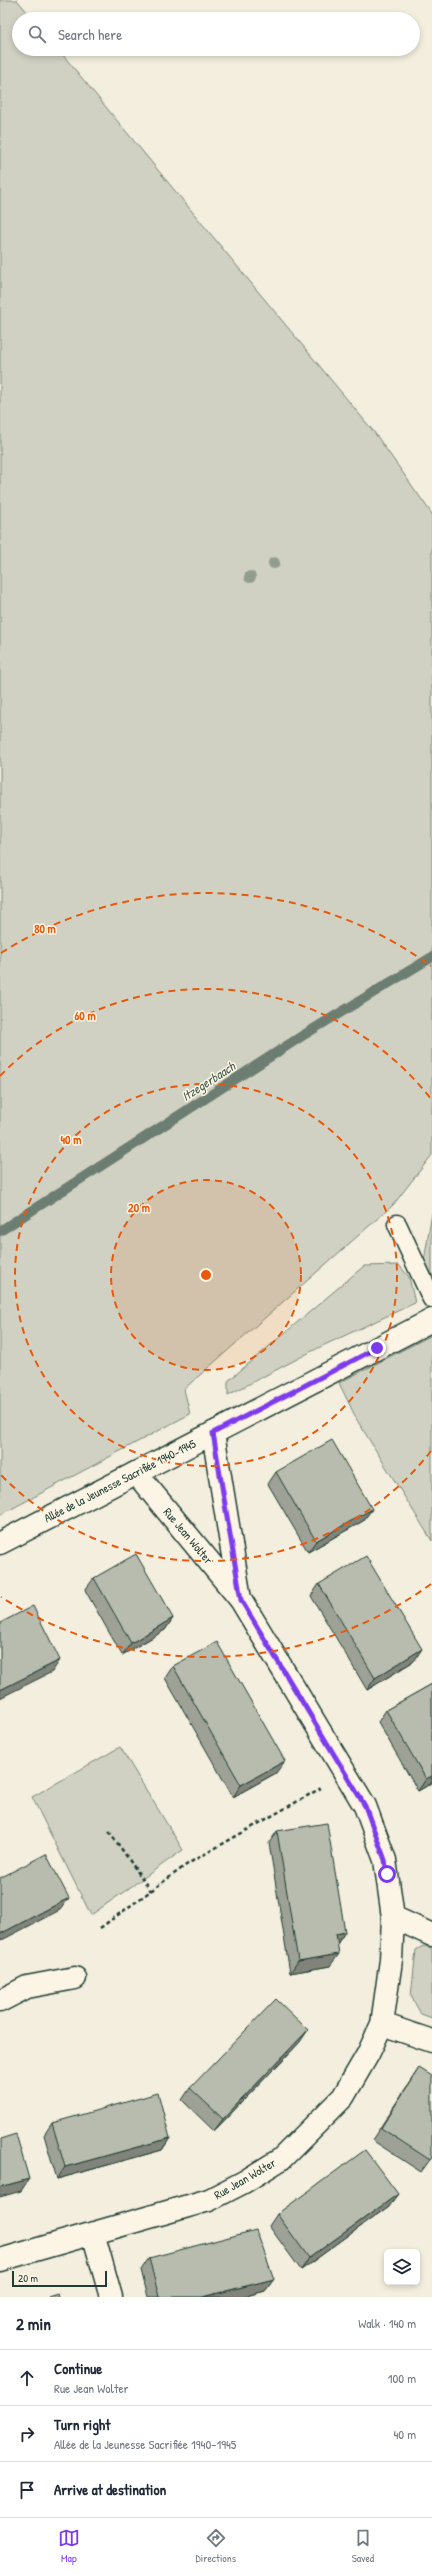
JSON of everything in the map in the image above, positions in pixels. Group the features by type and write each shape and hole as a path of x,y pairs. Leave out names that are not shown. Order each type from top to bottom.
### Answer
{"street":[{"name":"Allée de la Jeunesse Sacrifiée 1940-1945","path":"0,1543 432,1320"},
{"name":"Rue Jean Wolter","path":"213,1433 241,1600"},
{"name":"Rue Jean Wolter","path":"0,2260 209,2200 244,2182 281,2159 343,2097 368,2054 382,2024 391,1960 393,1917 385,1860 365,1806 241,1600 136,1473"},
{"path":"393,1917 432,1935"},
{"path":"0,2001 27,1987 75,1978"},
{"path":"382,2024 432,2041"},
{"path":"93,2233 111,2297"}],"lane":[{"path":"397,1224 432,1299"}],"path":[{"path":"100,1928 189,1863 322,1788"},
{"path":"109,1830 151,1891"}],"shaded area":[{"path":"0,0 17,0 27,12 12,12 12,56 64,56 374,432 432,514 432,1155 393,1205 184,1389 190,1414 0,1515"},
{"path":"432,1213 432,1276 423,1267"},
{"path":"399,1265 409,1277 415,1303 320,1347 228,1395 228,1381 364,1266"},
{"path":"432,1335 432,1541 357,1420 339,1383"},
{"path":"120,1747 183,1850 91,1915 32,1797"},
{"path":"423,1946 430,1947 432,1950 432,2018 421,2014 411,1996 416,1950"}],"building":[{"path":"332,1440 372,1509 316,1541 276,1472"},
{"path":"136,1554 173,1618 131,1643 94,1578"},
{"path":"366,1556 422,1649 375,1678 319,1584"},
{"path":"33,1606 60,1660 0,1690 0,1623"},
{"path":"217,1642 285,1761 241,1785 173,1666"},
{"path":"432,1684 432,1776 426,1779 386,1710"},
{"path":"327,1823 345,1932 336,1934 339,1954 298,1961 277,1831"},
{"path":"46,1854 69,1898 0,1934 0,1878"},
{"path":"276,1999 308,2030 223,2119 190,2088"},
{"path":"419,2068 432,2076 432,2157 430,2160 381,2128"},
{"path":"158,2093 170,2138 65,2167 52,2123"},
{"path":"16,2134 29,2179 0,2187 0,2139"},
{"path":"365,2150 398,2194 309,2258 277,2214"},
{"path":"256,2230 274,2279 202,2297 159,2297 149,2258"},
{"path":"58,2294 59,2297 49,2297"}],"waterway":[{"name":"Itzegerbaach","path":"0,1231 302,1036 432,957"}],"route":[{"path":"377,1348 213,1433 225,1512 241,1600 365,1806 385,1860 387,1874"}]}
